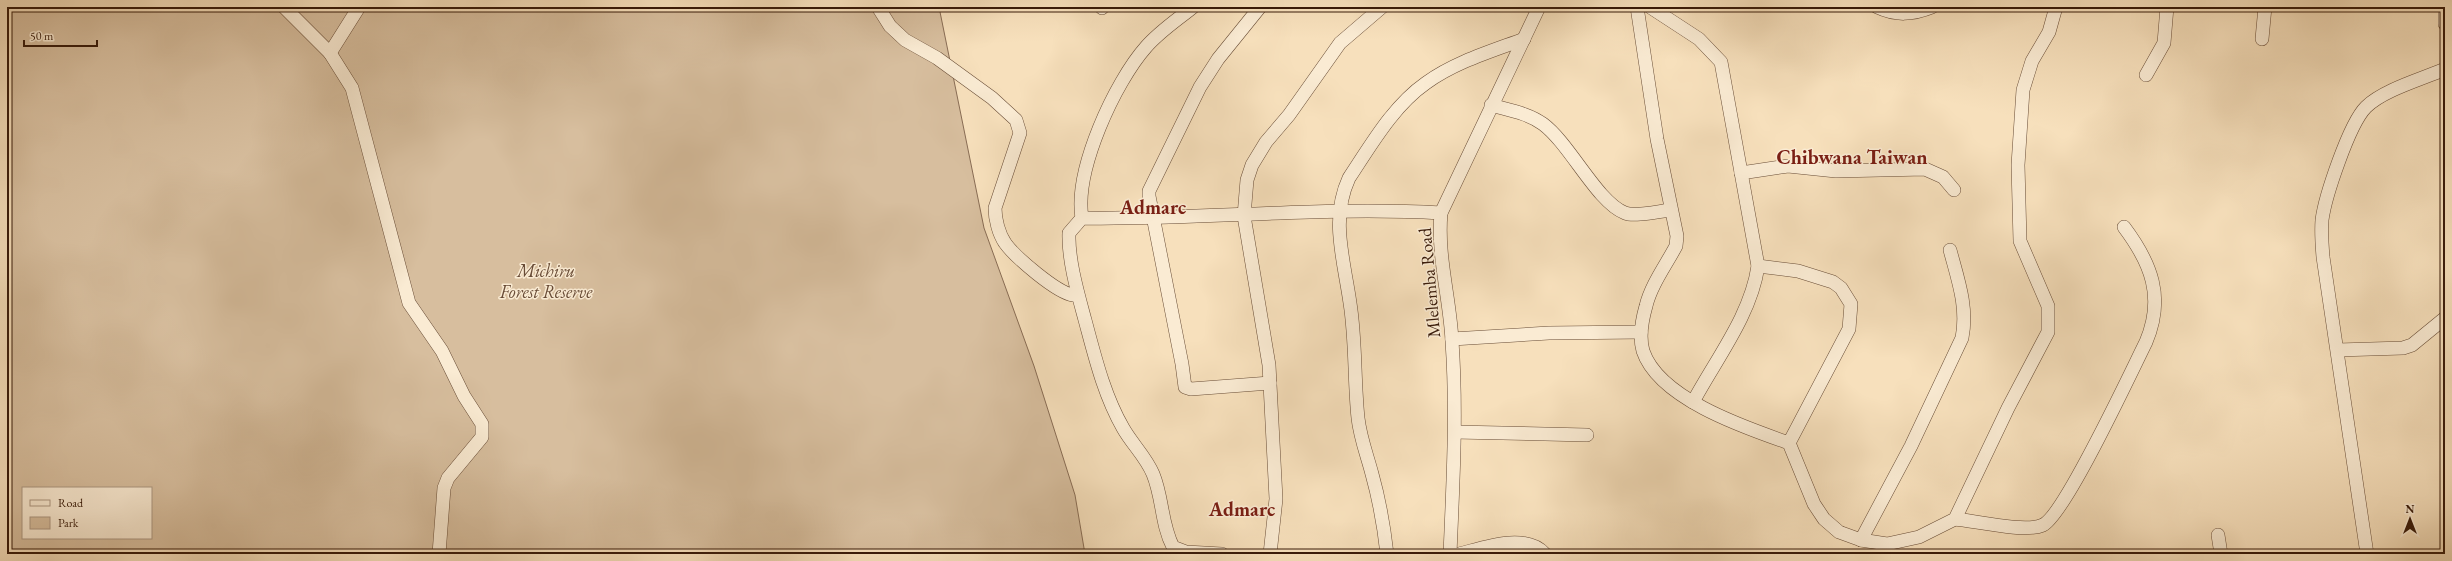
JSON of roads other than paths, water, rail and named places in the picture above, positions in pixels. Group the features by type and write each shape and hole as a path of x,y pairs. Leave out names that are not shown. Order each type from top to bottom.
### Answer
{"street":[{"path":"284,7 330,53 352,88 409,303 442,351 483,430 482,437 454,469 444,488 439,554"},
{"path":"330,53 359,7"},
{"path":"878,7 890,26 905,40 937,58 992,98 1016,120 1020,133 995,208 995,218 1004,242 1022,262 1062,291 1073,295 1077,292"},
{"path":"1193,7 1159,33 1145,48 1123,82 1091,149 1080,193 1082,218 1069,233 1069,241 1077,292 1106,393 1123,429 1153,473 1159,493 1166,529 1173,547 1186,552 1222,554"},
{"path":"1260,7 1218,59 1189,108 1149,191 1150,201 1156,219 1163,270 1182,364 1185,387 1191,389 1270,383"},
{"path":"1270,554 1276,499 1270,383 1265,332 1244,216 1247,180 1258,154 1289,115 1340,43 1382,7"},
{"name":"Mlelemba Road","path":"1450,554 1455,432 1452,339 1440,248 1441,213 1491,105 1539,7"},
{"path":"1637,7 1656,132 1677,236 1676,246 1647,301 1642,332 1643,351 1652,368 1693,402 1732,423 1789,444 1814,504 1824,519 1839,532 1887,549 1919,537 1955,519 2018,527 2036,527 2049,520 2069,490 2146,342 2154,319 2153,283 2148,266 2142,251 2124,226"},
{"path":"1650,7 1699,39 1721,62 1758,266 1756,283 1747,306 1693,402"},
{"path":"1877,7 1888,12 1904,14 1932,7"},
{"path":"1955,519 2008,408 2048,332 2048,306 2020,240 2018,166 2023,90 2032,61 2050,32 2056,7"},
{"path":"2146,75 2164,43 2166,7"},
{"path":"2262,39 2265,7"},
{"path":"2445,14 2445,24"},
{"path":"1387,554 1372,474 1362,440 1358,417 1353,322 1340,246 1339,213 1349,178 1392,117 1414,94 1441,73 1524,39"},
{"path":"2367,554 2338,350 2323,257 2322,220 2331,186 2354,125 2366,108 2376,100 2445,70"},
{"path":"1491,105 1529,116 1544,125 1598,189 1619,210 1627,214 1671,210"},
{"path":"1741,173 1788,166 1836,171 1925,169 1943,177 1954,190"},
{"path":"1082,218 1156,219 1339,213 1441,213"},
{"path":"1861,540 1911,446 1962,338 1965,325 1964,298 1950,250"},
{"path":"1758,266 1798,272 1833,282 1841,288 1851,304 1849,330 1789,444"},
{"path":"2338,350 2403,348 2412,345 2445,318"},
{"path":"1452,339 1549,333 1642,332"},
{"path":"1455,432 1587,435"},
{"path":"2218,535 2221,554"},
{"path":"1460,554 1491,545 1517,544 1532,546 1545,554"}],"district":[{"name":"Chibwana Taiwan","path":"1852,157"},
{"name":"Admarc","path":"1153,207"},
{"name":"Admarc","path":"1242,509"}],"park label":[{"name":"Michiru Forest Reserve","path":"546,280"}]}
